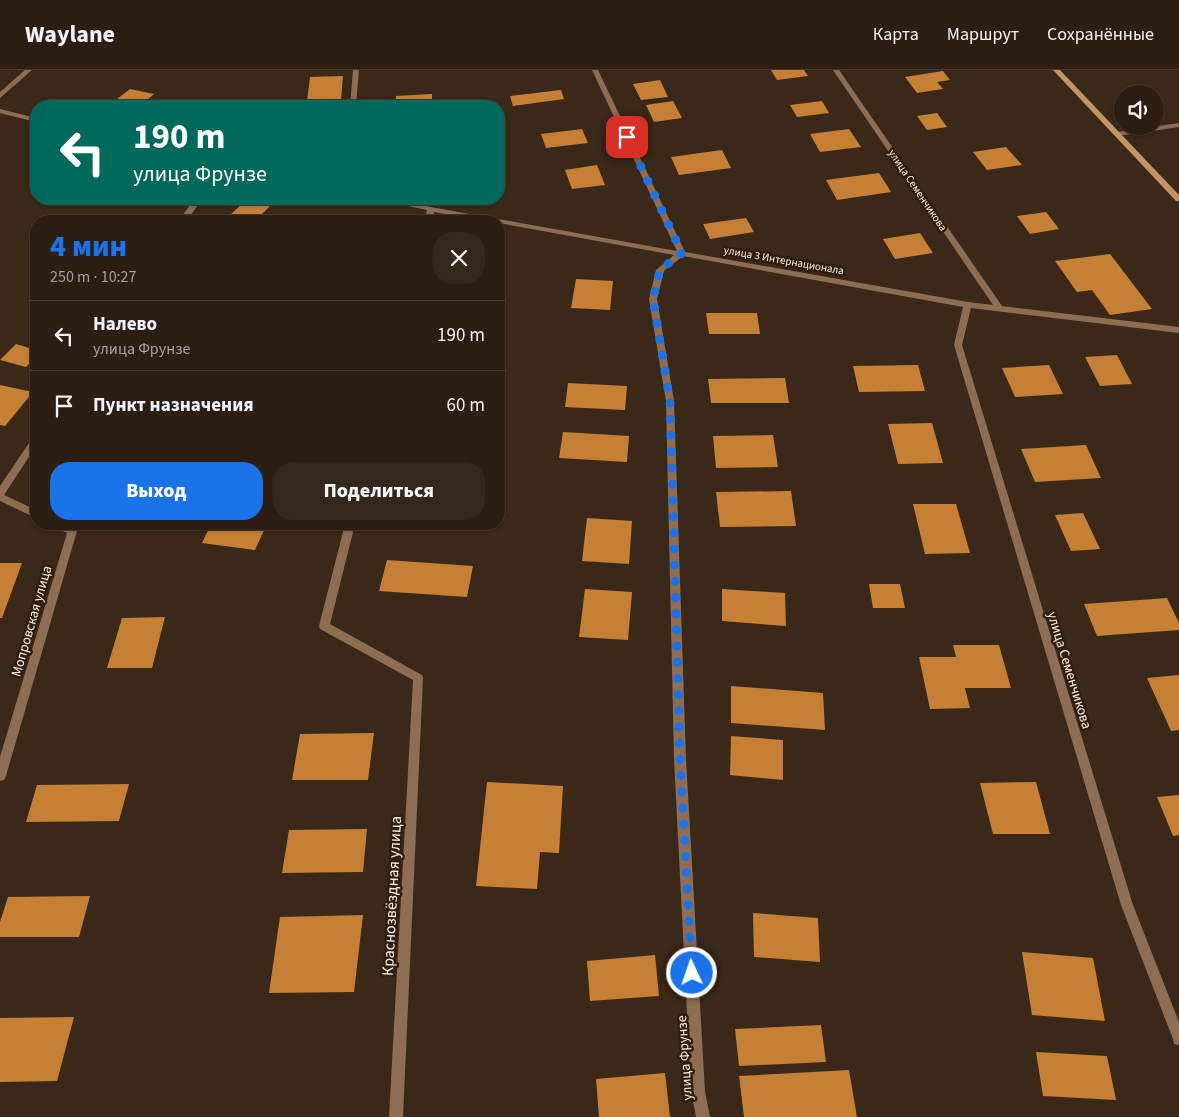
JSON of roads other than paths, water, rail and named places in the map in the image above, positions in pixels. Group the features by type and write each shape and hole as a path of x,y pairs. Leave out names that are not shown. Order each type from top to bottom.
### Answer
{"main road":[{"path":"1056,70 1114,131"},
{"path":"1118,135 1179,198"}],"street":[{"path":"0,96 28,70"},
{"path":"354,100 356,70"},
{"path":"595,70 682,253"},
{"name":"улица Семенчикова","path":"836,70 1000,309"},
{"path":"0,112 30,119"},
{"path":"1164,127 1179,125"},
{"name":"улица 3 Интернационала","path":"413,205 465,215"},
{"path":"430,215 431,209"},
{"name":"улица 3 Интернационала","path":"505,222 968,305 1179,330"},
{"name":"улица Фрунзе","path":"682,253 660,270 653,299 670,401 680,758 698,1090 703,1117"},
{"name":"улица Семенчикова","path":"968,305 958,345 1127,905 1179,1039"},
{"path":"0,493 30,448"},
{"path":"0,497 30,511"},
{"name":"Мопровская улица","path":"0,776 72,531 70,530"},
{"name":"Краснозвёздная улица","path":"348,530 324,626 418,678 396,1117"}]}
